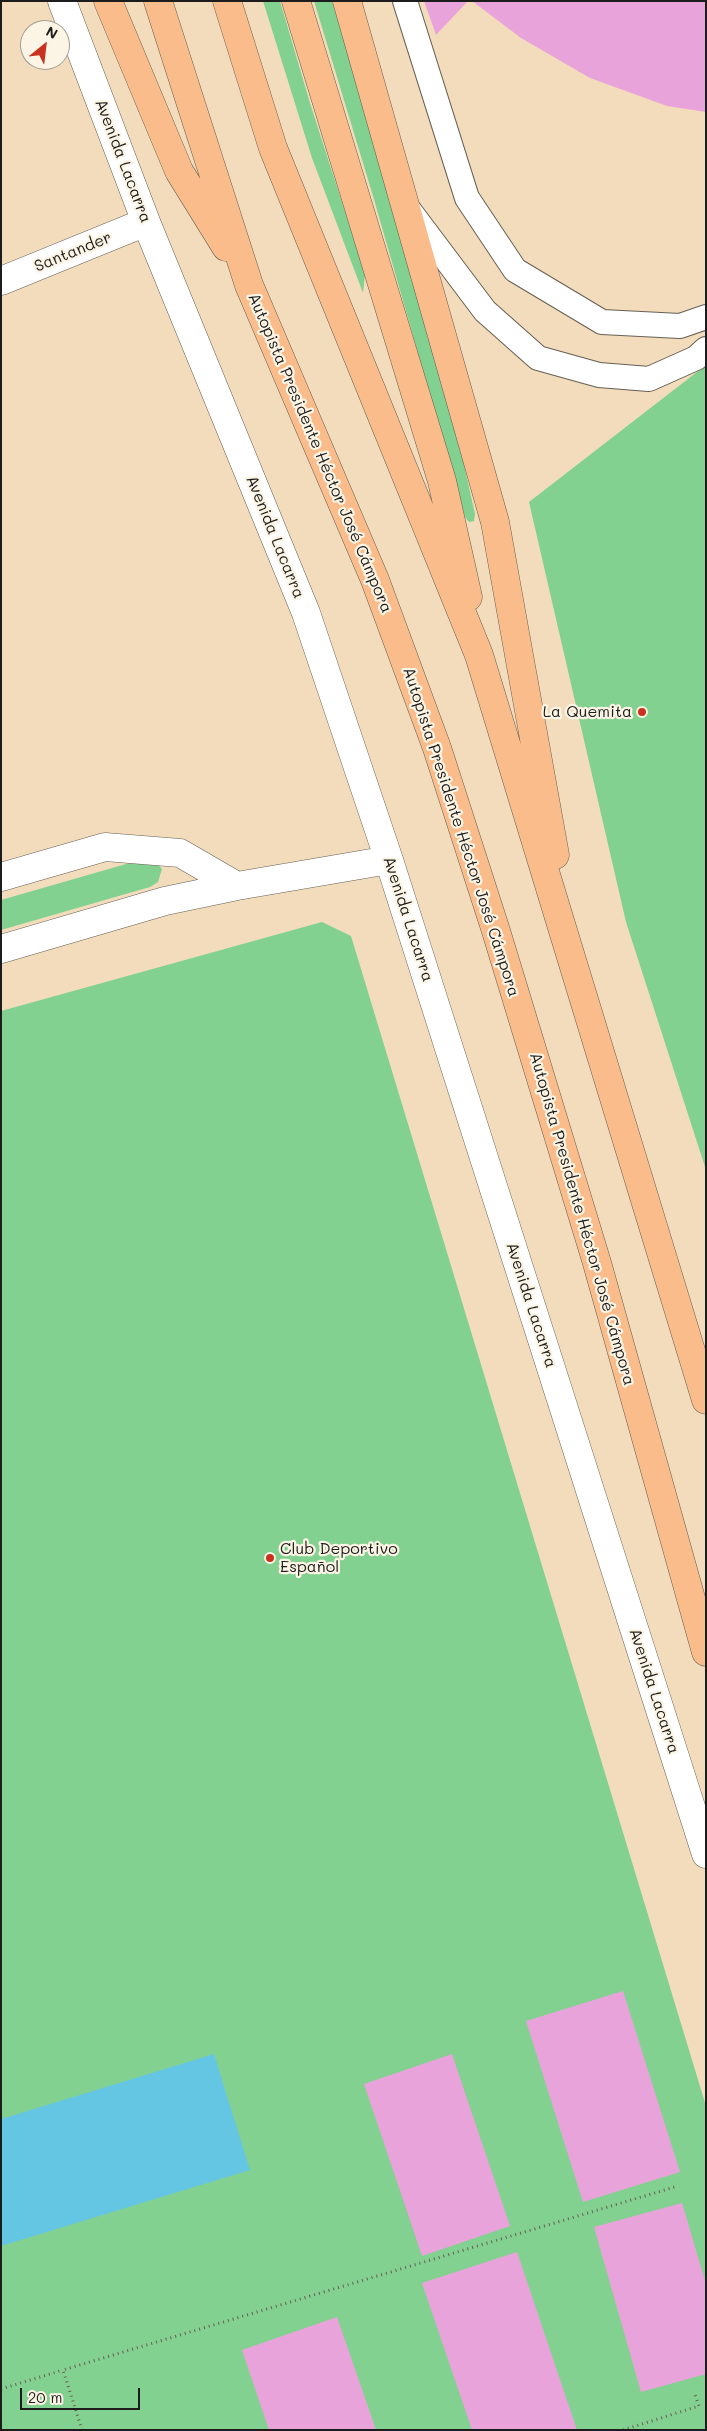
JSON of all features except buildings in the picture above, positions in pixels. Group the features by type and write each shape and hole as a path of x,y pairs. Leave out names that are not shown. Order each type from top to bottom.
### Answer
{"highway":[{"path":"108,1 179,171 250,285"},
{"name":"Autopista Presidente Héctor José Cámpora","path":"158,1 250,285 375,580 437,748 496,931 597,1263 706,1652"},
{"path":"227,1 272,148 479,655 706,1400"},
{"path":"296,1 442,481 462,561 479,655"},
{"path":"347,1 495,522 579,984"}],"street":[{"name":"Avenida Lacarra","path":"62,1 146,222 306,613 389,860 706,1854"},
{"name":"Santander","path":"1,281 146,222"},
{"path":"1,877 105,847 180,853 236,886"},
{"path":"1,949 165,901 236,886 389,860"}],"lane":[{"path":"405,1 467,198 515,270 602,322 680,326 706,317"},
{"path":"405,204 485,311 538,358 599,375 649,379 696,358 706,349"}],"path":[{"path":"1,2389 678,2186"},
{"path":"63,2370 82,2430"},
{"path":"622,2430 699,2406 694,2392"}],"green space":[{"path":"263,1 280,1 310,103 365,274 363,293 312,158"},
{"path":"314,1 332,1 378,153 462,456 475,514 474,521 469,522 465,517 373,196"},
{"name":"La Quemita","path":"706,365 706,1170 626,922 529,502"},
{"path":"133,862 158,864 162,869 158,882 150,887 1,930 1,900"},
{"name":"Club Deportivo Español","path":"322,922 351,936 706,2106 706,2430 1,2430 1,1011"}],"water":[{"path":"214,2054 250,2170 1,2246 1,2119"}],"place":[{"name":"La Quemita","path":"642,712"},
{"name":"Club Deportivo Español","path":"270,1558"}]}
